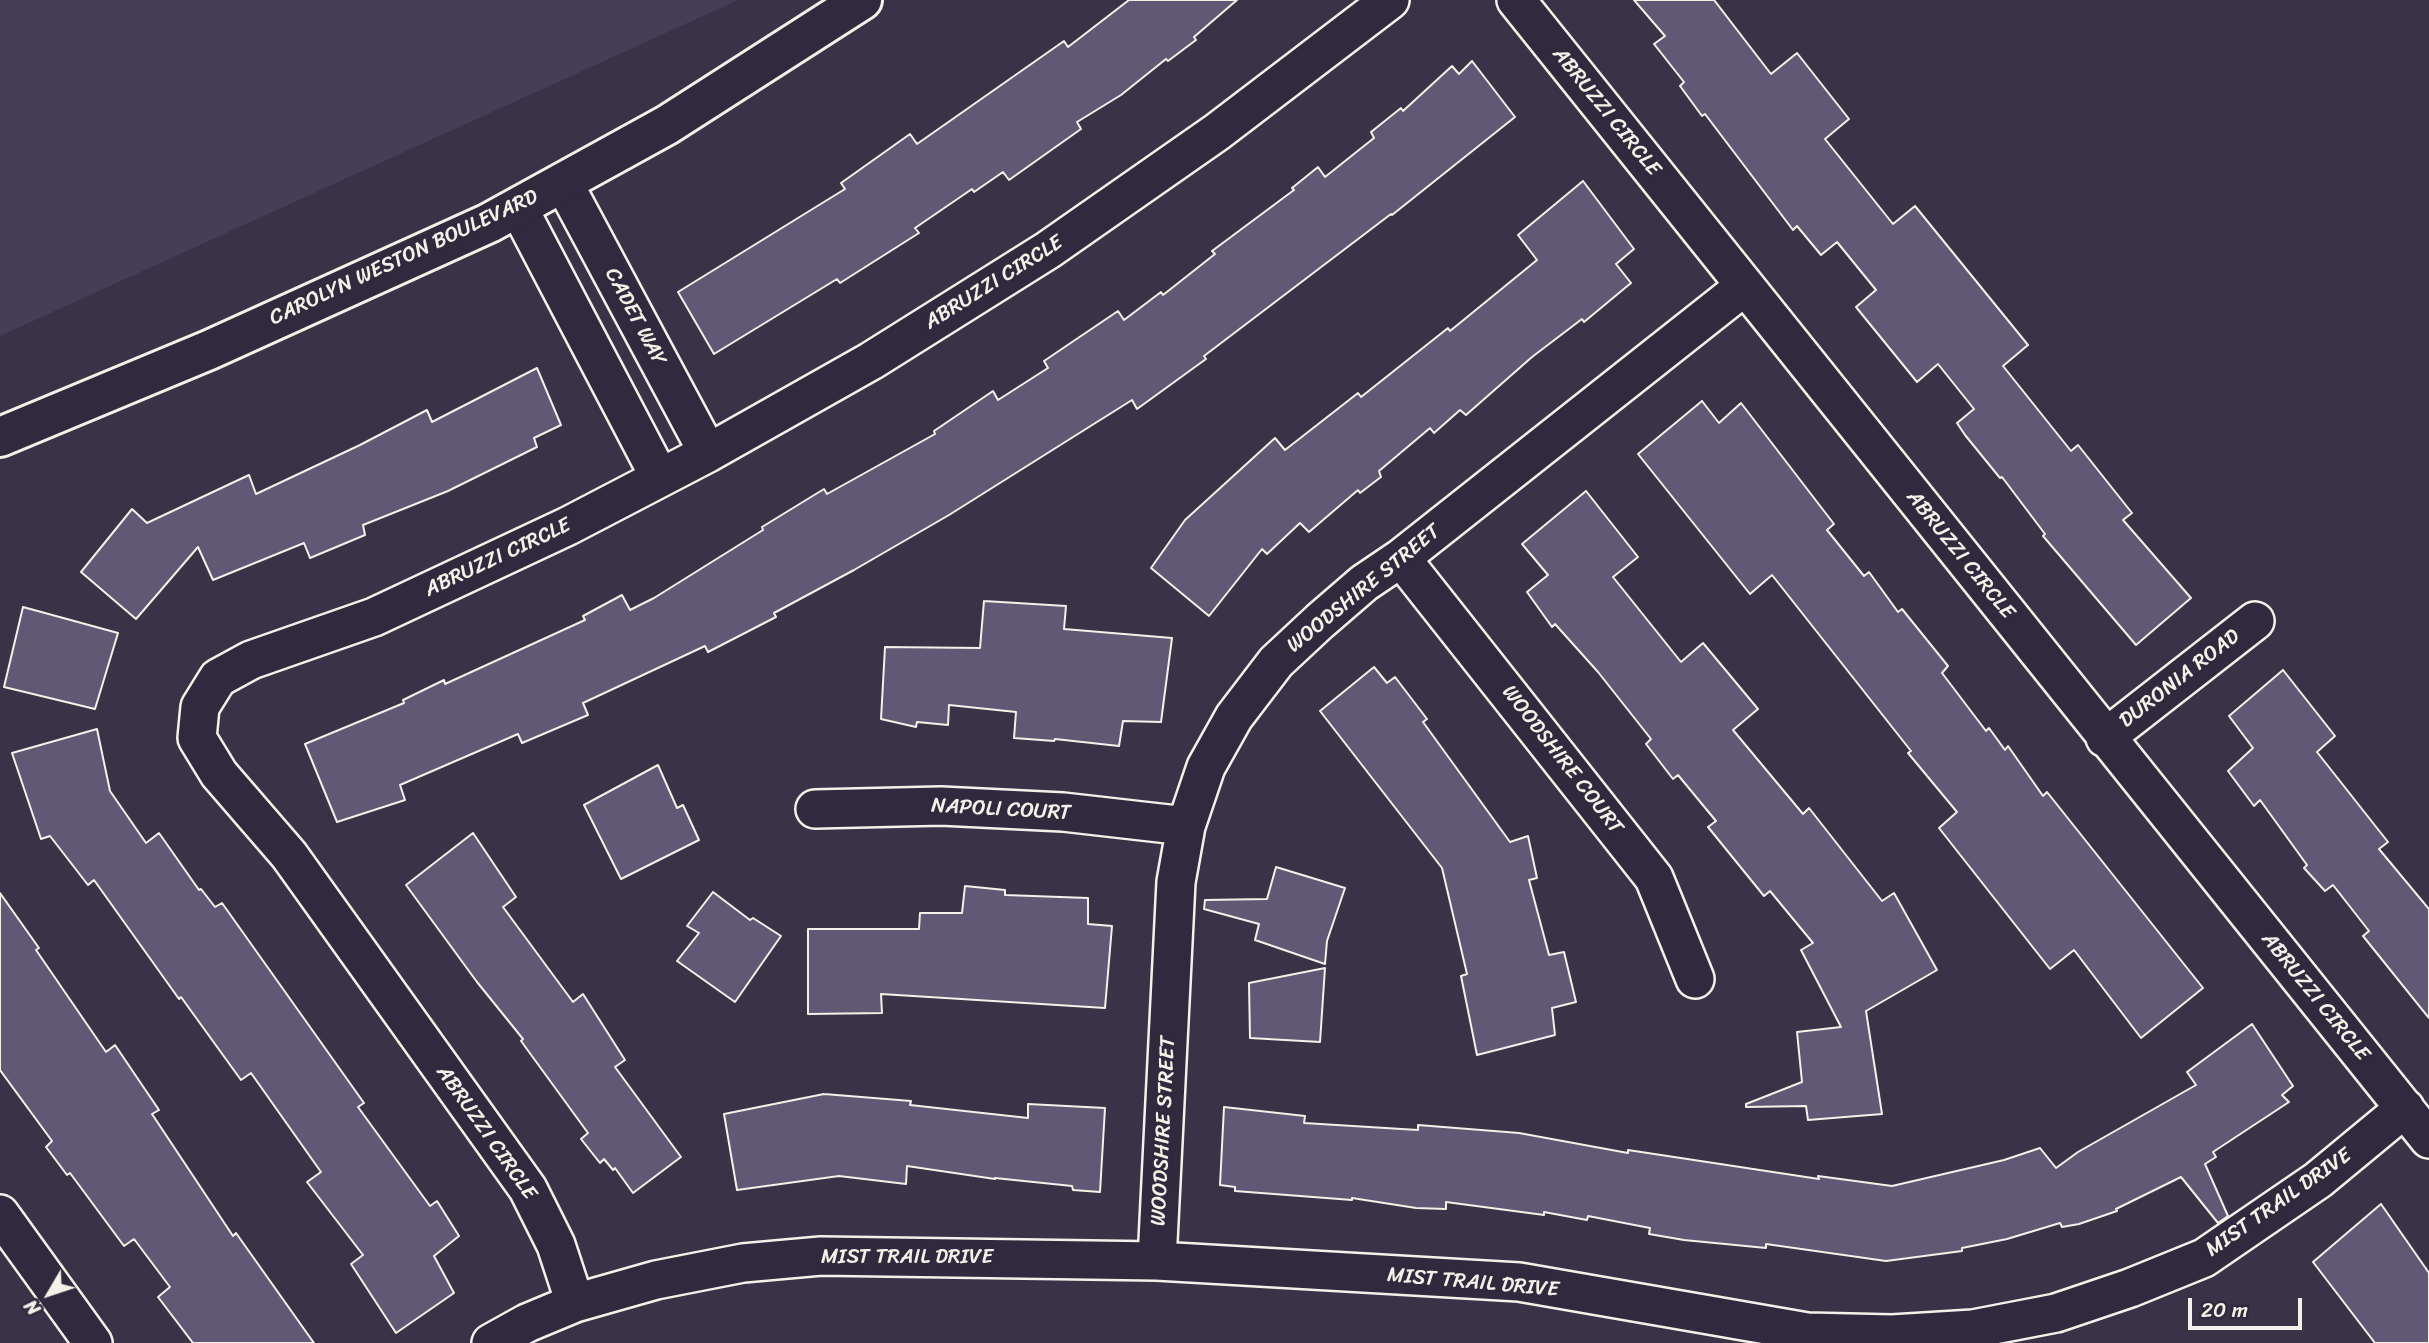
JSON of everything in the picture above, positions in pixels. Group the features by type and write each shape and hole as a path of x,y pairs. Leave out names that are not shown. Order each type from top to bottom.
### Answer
{"street":[{"name":"CAROLYN WESTON BOULEVARD","path":"0,437 209,349 518,207 667,125 862,0"},
{"name":"ABRUZZI CIRCLE","path":"575,1303 556,1245 528,1189 289,855 219,774 197,738 200,707 218,678 251,660 374,617 568,526 708,453 871,361 1048,250 1217,132 1390,0"},
{"name":"ABRUZZI CIRCLE","path":"1516,0 2429,1139"},
{"name":"CADET WAY","path":"564,182 708,453"},
{"path":"518,207 660,478"},
{"name":"WOODSHIRE STREET","path":"1157,1261 1176,882 1186,826 1206,767 1234,717 1276,662 1364,583 1401,558 1745,286"},
{"name":"WOODSHIRE COURT","path":"1401,558 1654,878 1695,979"},
{"name":"DURONIA ROAD","path":"2105,738 2255,621"},
{"name":"NAPOLI COURT","path":"815,809 955,806 1063,812 1186,826"},
{"name":"MIST TRAIL DRIVE","path":"491,1343 527,1323 575,1303 656,1280 731,1265 821,1256 1157,1261 1519,1282 1807,1332 1892,1334 1973,1329 2056,1313 2130,1288 2204,1258 2318,1180 2405,1108"},
{"path":"6,1237 93,1343"}],"shaded area":[{"path":"0,0 738,0 0,336"}],"building":[{"path":"1129,0 1237,0 1194,37 1196,40 1168,61 1166,59 1121,95 1077,122 1081,129 1009,180 1003,172 974,192 972,189 915,228 919,233 840,283 837,279 714,354 678,292 845,189 841,183 910,134 917,144 1064,41 1068,47"},
{"path":"1634,0 1714,0 1771,74 1797,53 1849,119 1825,139 1893,224 1915,206 2028,345 2003,366 2071,451 2078,445 2132,513 2123,520 2191,598 2136,645 2043,536 2045,534 2002,477 2000,478 1965,435 1957,423 1974,409 1938,364 1917,382 1856,307 1876,290 1837,242 1821,255 1797,226 1793,230 1705,114 1702,116 1680,86 1684,82 1654,44 1665,36"},
{"path":"1472,61 1515,117 1392,215 1204,356 1206,359 1137,409 1132,400 949,515 774,613 776,617 708,652 705,646 583,703 588,715 522,743 518,734 400,785 405,800 337,822 305,744 404,703 403,700 444,680 445,684 585,620 583,616 622,595 630,610 654,598 824,489 827,494 935,434 934,431 993,391 998,400 1048,368 1044,361 1118,311 1124,320 1161,292 1163,295 1215,254 1212,251 1294,190 1292,188 1318,167 1325,177 1374,138 1371,132 1401,108 1403,111 1452,66 1459,74"},
{"path":"1583,181 1634,249 1616,264 1631,283 1584,322 1582,319 1532,357 1466,415 1460,410 1434,433 1430,428 1379,471 1381,477 1360,493 1358,490 1309,532 1300,523 1267,554 1262,549 1209,616 1151,568 1185,520 1275,438 1285,450 1358,393 1361,397 1448,328 1450,331 1537,260 1518,235"},
{"path":"537,368 561,425 534,438 537,447 448,491 363,525 365,535 310,558 304,543 213,580 198,547 136,619 81,572 132,509 147,523 249,475 256,494 427,410 432,422"},
{"path":"1702,401 1719,423 1741,403 1834,524 1827,530 1864,576 1869,572 1898,612 1902,609 1948,666 1942,673 1986,731 1989,728 2005,750 2008,746 2043,796 2047,792 2203,988 2141,1038 2074,950 2050,969 1939,828 1957,812 1908,753 1911,751 1772,575 1750,594 1638,454"},
{"path":"1586,491 1638,557 1613,577 1681,662 1703,643 1758,709 1733,730 1803,814 1809,808 1882,901 1894,893 1937,970 1866,1011 1882,1114 1808,1120 1806,1106 1746,1107 1746,1104 1802,1082 1797,1032 1841,1027 1801,950 1813,943 1770,891 1764,896 1708,827 1716,821 1678,775 1673,779 1646,744 1651,739 1598,672 1555,624 1552,627 1527,592 1548,575 1522,544"},
{"path":"984,601 1066,606 1064,629 1172,638 1161,722 1123,721 1119,746 1055,739 1014,738 1016,712 949,705 948,725 917,722 916,727 881,719 885,647 980,648"},
{"path":"23,607 118,633 95,709 4,687"},
{"path":"1374,667 1387,683 1395,677 1427,719 1423,722 1510,842 1528,836 1537,878 1529,880 1549,955 1564,952 1576,1002 1552,1008 1555,1035 1477,1055 1461,976 1467,974 1442,868 1320,711"},
{"path":"2283,670 2335,736 2317,752 2388,842 2379,849 2429,909 2429,1018 2363,936 2369,931 2333,885 2325,891 2304,868 2307,865 2260,800 2254,806 2228,771 2253,748 2229,716"},
{"path":"97,729 110,791 146,843 159,833 199,890 201,889 215,907 222,903 364,1103 358,1107 430,1206 437,1201 459,1236 434,1256 454,1293 396,1333 351,1264 363,1255 307,1182 321,1172 251,1073 241,1080 94,880 88,885 50,836 41,839 12,753"},
{"path":"658,765 677,808 683,805 699,840 621,879 584,805"},
{"path":"473,833 516,897 503,907 573,1002 583,994 625,1060 615,1067 681,1157 633,1193 615,1168 613,1170 604,1159 600,1163 581,1139 588,1133 521,1041 523,1039 477,982 406,885"},
{"path":"1276,867 1345,888 1327,941 1325,964 1255,940 1259,924 1204,909 1205,900 1267,899"},
{"path":"965,886 1005,890 1005,895 1088,898 1088,924 1112,926 1105,1008 881,994 882,1013 808,1014 808,929 919,929 920,913 962,913"},
{"path":"713,892 750,920 753,918 781,936 735,1002 677,961 699,933 687,926"},
{"path":"0,893 106,1052 115,1045 159,1110 152,1114 233,1236 236,1233 314,1343 193,1343 158,1297 170,1287 134,1239 124,1246 70,1173 67,1175 46,1147 52,1141 0,1070"},
{"path":"1325,968 1320,1042 1250,1038 1249,983"},
{"path":"2252,1024 2293,1086 2282,1095 2289,1102 2213,1152 2216,1157 2205,1164 2228,1216 2218,1223 2181,1177 2116,1209 2117,1211 2079,1224 2062,1227 2060,1223 2007,1239 1962,1248 1962,1251 1886,1261 1766,1244 1766,1248 1684,1240 1649,1234 1650,1228 1588,1216 1587,1220 1544,1212 1544,1215 1446,1202 1446,1209 1416,1208 1352,1198 1235,1191 1235,1187 1220,1185 1224,1107 1305,1116 1304,1123 1418,1130 1418,1125 1519,1133 1628,1153 1628,1150 1819,1179 1818,1176 1892,1186 2004,1160 2040,1148 2056,1168 2078,1152 2196,1085 2187,1072"},
{"path":"824,1094 911,1101 910,1105 1028,1118 1028,1104 1105,1108 1100,1192 1073,1190 1072,1186 995,1179 907,1166 906,1184 839,1176 737,1190 724,1114"},
{"path":"2381,1204 2429,1273 2429,1343 2375,1343 2313,1262"}]}
